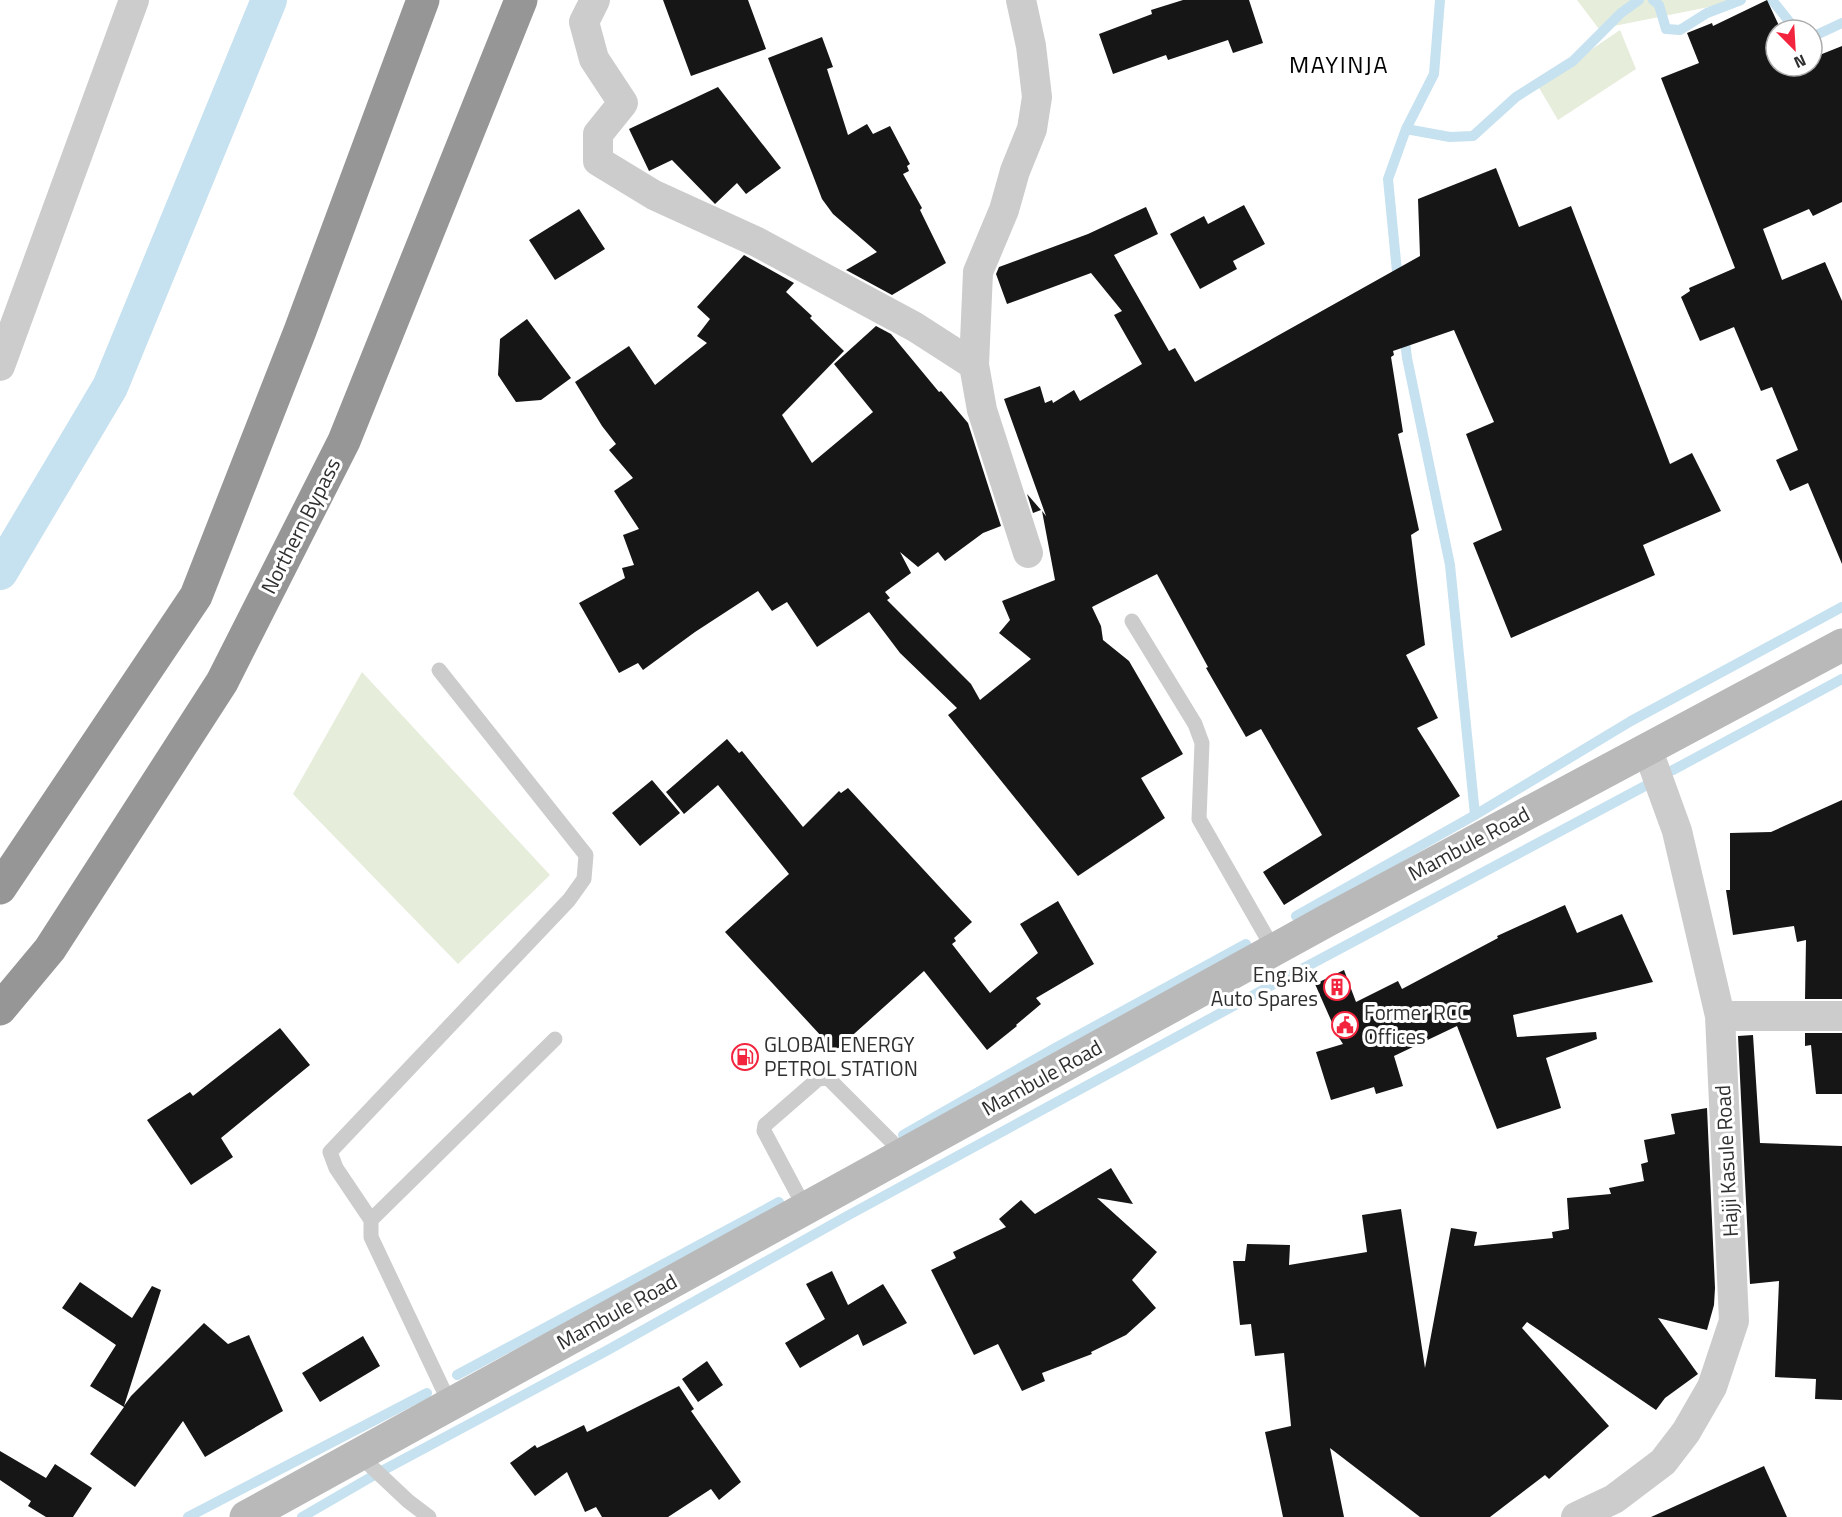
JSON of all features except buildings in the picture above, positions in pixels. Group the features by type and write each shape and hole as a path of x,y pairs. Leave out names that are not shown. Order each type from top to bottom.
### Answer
{"highway":[{"path":"0,888 196,596 300,331 423,0"},
{"name":"Northern Bypass","path":"0,1009 50,949 222,682 344,441 521,0"}],"street":[{"path":"0,366 134,0"},
{"path":"595,0 584,22 594,59 623,103 598,134 598,161 654,195 757,242 894,316 974,364"},
{"path":"1021,0 1031,46 1037,97 1032,129 1015,171 1004,210 978,272 974,364 982,410 1028,553"},
{"name":"Mambule Road","path":"246,1517 1274,950 1842,645"},
{"name":"Hajji Kasule Road","path":"1576,1517 1614,1499 1663,1462 1686,1432 1712,1387 1734,1321 1720,1016 1677,831 1647,748"},
{"path":"1720,1016 1842,1016"}],"lane":[{"path":"1132,621 1195,724 1202,743 1199,819 1274,950"},
{"path":"439,670 586,855 584,879 569,900 330,1152 336,1168 371,1220 371,1237 450,1404"},
{"path":"371,1220 555,1039"},
{"path":"805,1208 764,1131 765,1125 818,1079 828,1078 903,1154"},
{"path":"359,1455 408,1501 429,1517"}],"green space":[{"path":"1577,0 1744,0 1599,29"},
{"path":"1620,30 1636,69 1558,120 1538,86"},
{"path":"362,672 550,875 458,964 293,794"}],"waterway":[{"path":"0,572 110,387 269,0"},
{"path":"1398,282 1388,179 1406,129 1434,74 1440,0"},
{"path":"1406,129 1450,137 1473,136 1516,97 1573,61 1621,13 1639,0"},
{"path":"1653,0 1659,5 1666,29 1680,30 1707,13 1741,0"},
{"path":"1772,0 1786,18"},
{"path":"1824,31 1842,23"},
{"path":"1296,916 1475,815 1450,565 1407,358 1404,333"},
{"path":"1475,815 1631,721 1842,607"},
{"path":"1673,770 1842,679"},
{"path":"302,1517 847,1216 1645,786"},
{"path":"903,1135 1055,1048 1246,944"},
{"path":"457,1375 779,1202"},
{"path":"188,1517 427,1393"}],"place":[{"name":"Eng.Bix Auto Spares","path":"1337,987"},
{"name":"Former RCC Offices","path":"1345,1025"},
{"name":"GLOBAL ENERGY PETROL STATION","path":"745,1057"}],"district":[{"name":"MAYINJA","path":"1339,65"}]}
